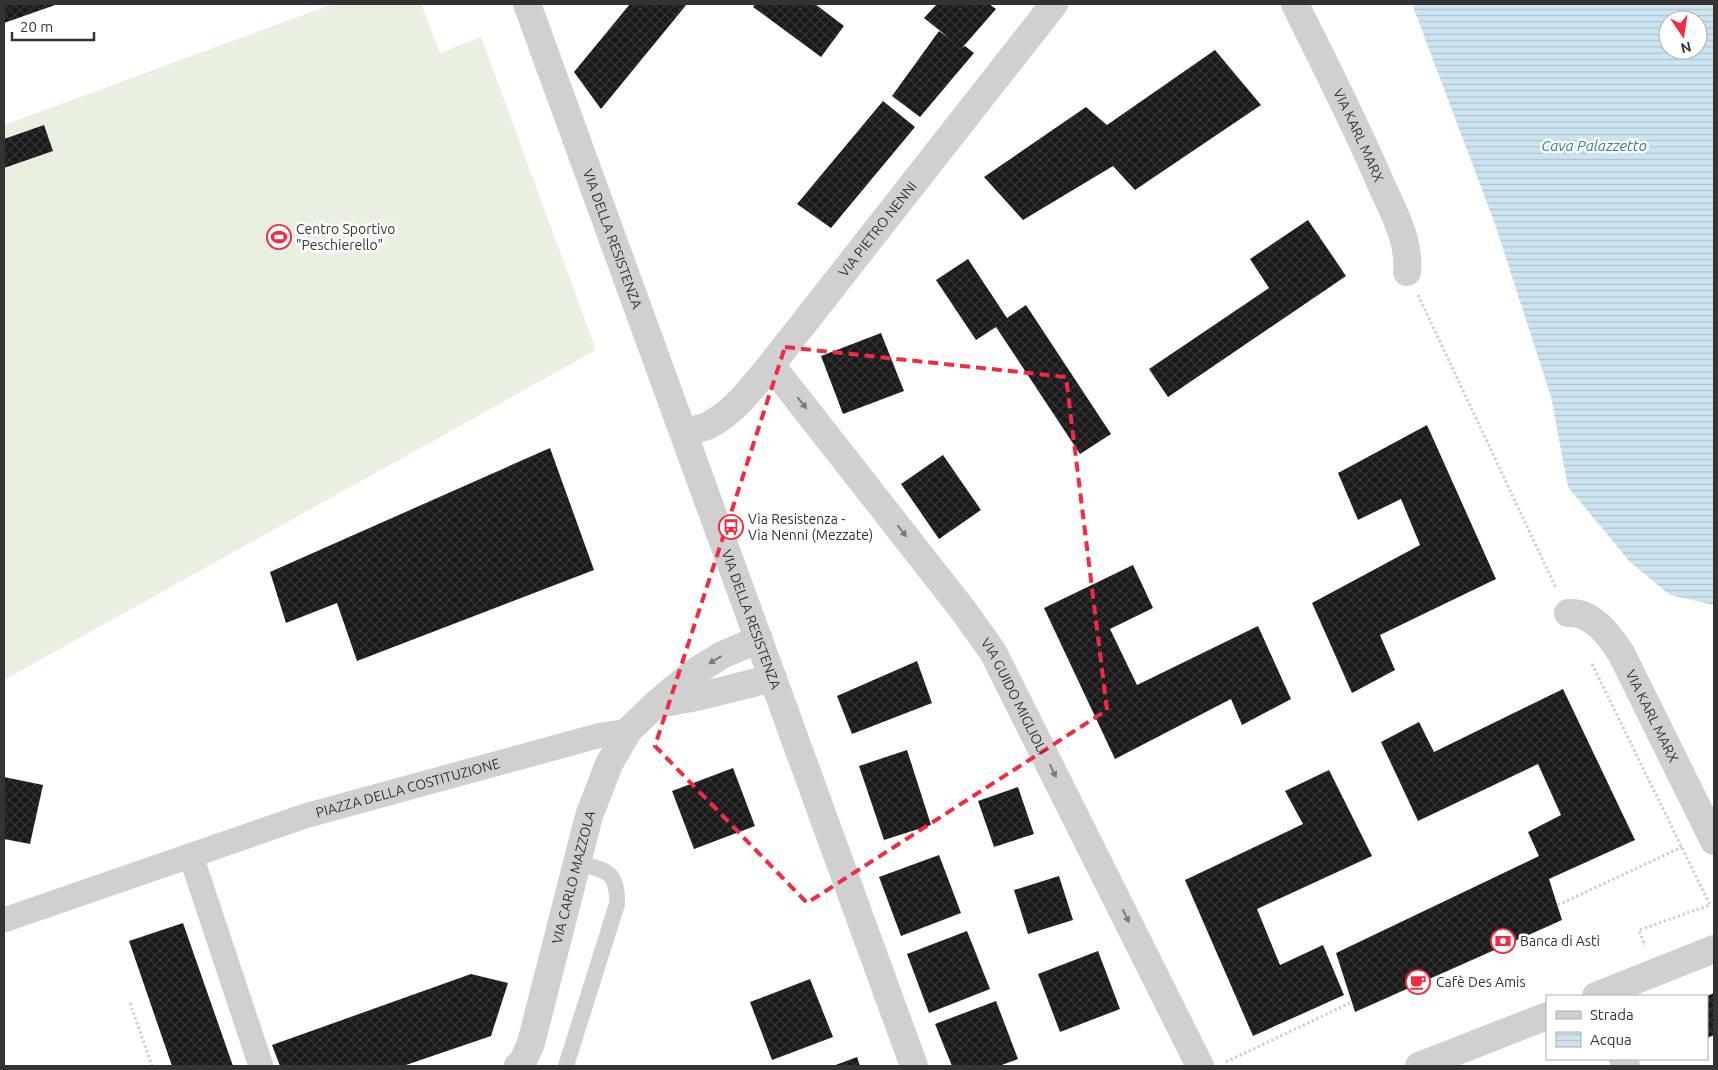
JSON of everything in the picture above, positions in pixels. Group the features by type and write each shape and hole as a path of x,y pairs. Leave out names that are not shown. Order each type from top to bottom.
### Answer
{"street":[{"name":"VIA DELLA RESISTENZA","path":"527,4 914,1066"},
{"name":"VIA KARL MARX","path":"1295,4 1362,138 1400,229 1407,252 1407,272"},
{"name":"VIA PIETRO NENNI","path":"684,433 707,426 725,414 772,365 1041,8"},
{"name":"VIA GUIDO MIGLIOLI","path":"772,365 963,610 993,652 1200,1066"},
{"name":"VIA KARL MARX","path":"1568,613 1576,612 1596,624 1613,642 1714,841"},
{"name":"VIA CARLO MAZZOLA","path":"524,1064 589,816 609,764 628,731 656,704 706,665 722,655 759,639"},
{"path":"656,704 697,698 773,678"},
{"name":"PIAZZA DELLA COSTITUZIONE","path":"4,920 305,816 601,735 628,731"},
{"path":"191,856 261,1066"},
{"path":"1600,995 1714,949"},
{"path":"1419,1066 1546,1016"}],"lane":[{"path":"566,1066 617,904 617,888 611,876 602,869 577,863"}],"path":[{"path":"1558,905 1682,847"},
{"path":"1217,1066 1352,1002"},
{"path":"130,1003 152,1066"}],"highlighted area":[{"path":"785,347 1066,377 1107,710 807,903 655,746"}],"green space":[{"name":"Centro Sportivo \"Peschierello\"","path":"333,4 421,4 440,53 481,37 596,350 4,680 4,125"}],"water":[{"name":"Cava Palazzetto","path":"1412,4 1714,4 1714,605 1670,595 1630,562 1568,487 1551,397 1495,224"}],"building":[{"path":"4,4 58,4 4,23"},
{"path":"630,4 687,4 601,109 574,72"},
{"path":"755,4 815,4 844,26 821,57 753,7"},
{"path":"937,4 989,4 996,9 962,48 965,46 974,53 920,117 892,96 939,31 949,38 924,18"},
{"path":"1215,50 1261,105 1135,190 1113,166 1023,220 984,177 1086,107 1107,125"},
{"path":"883,101 915,127 831,228 797,204"},
{"path":"44,125 53,151 4,168 4,139"},
{"path":"1308,220 1346,276 1168,397 1149,369 1269,288 1250,259"},
{"path":"968,259 1007,318 1026,305 1111,434 1080,454 996,327 976,340 936,280"},
{"path":"881,333 904,391 843,414 821,356"},
{"path":"1427,425 1496,579 1380,635 1395,670 1352,693 1312,603 1420,545 1401,499 1358,520 1338,473"},
{"path":"550,448 594,570 357,661 337,603 286,623 270,572"},
{"path":"943,455 981,510 939,539 901,484"},
{"path":"1133,565 1153,608 1110,629 1137,685 1258,626 1291,699 1242,725 1231,699 1115,759 1044,608"},
{"path":"917,661 932,703 852,734 837,696"},
{"path":"1563,689 1635,840 1549,879 1562,920 1355,1012 1336,953 1539,856 1528,832 1561,815 1538,764 1418,821 1381,742 1419,722 1434,752"},
{"path":"907,750 931,825 884,840 859,766"},
{"path":"733,768 755,826 694,849 672,791"},
{"path":"1329,770 1372,856 1257,909 1280,965 1323,945 1344,995 1253,1036 1185,880 1303,824 1285,791"},
{"path":"4,777 43,785 30,844 4,839"},
{"path":"1018,787 1034,834 994,847 978,801"},
{"path":"939,855 961,913 901,936 879,877"},
{"path":"1059,876 1073,920 1028,934 1014,890"},
{"path":"183,923 233,1066 172,1066 129,941"},
{"path":"967,931 990,989 929,1013 907,954"},
{"path":"1098,951 1120,1009 1060,1032 1038,974"},
{"path":"471,974 508,983 491,1036 403,1066 280,1066 272,1045"},
{"path":"810,979 833,1037 772,1060 750,1002"},
{"path":"1714,993 1714,1035 1708,1038 1708,996"},
{"path":"996,1001 1018,1059 999,1066 952,1066 935,1024"},
{"path":"857,1057 860,1066 833,1066"}],"place":[{"name":"Centro Sportivo \"Peschierello\"","path":"279,237"},
{"name":"Via Resistenza - Via Nenni (Mezzate)","path":"731,527"},
{"name":"Banca di Asti","path":"1503,941"},
{"name":"Cafè Des Amis","path":"1418,982"}]}
